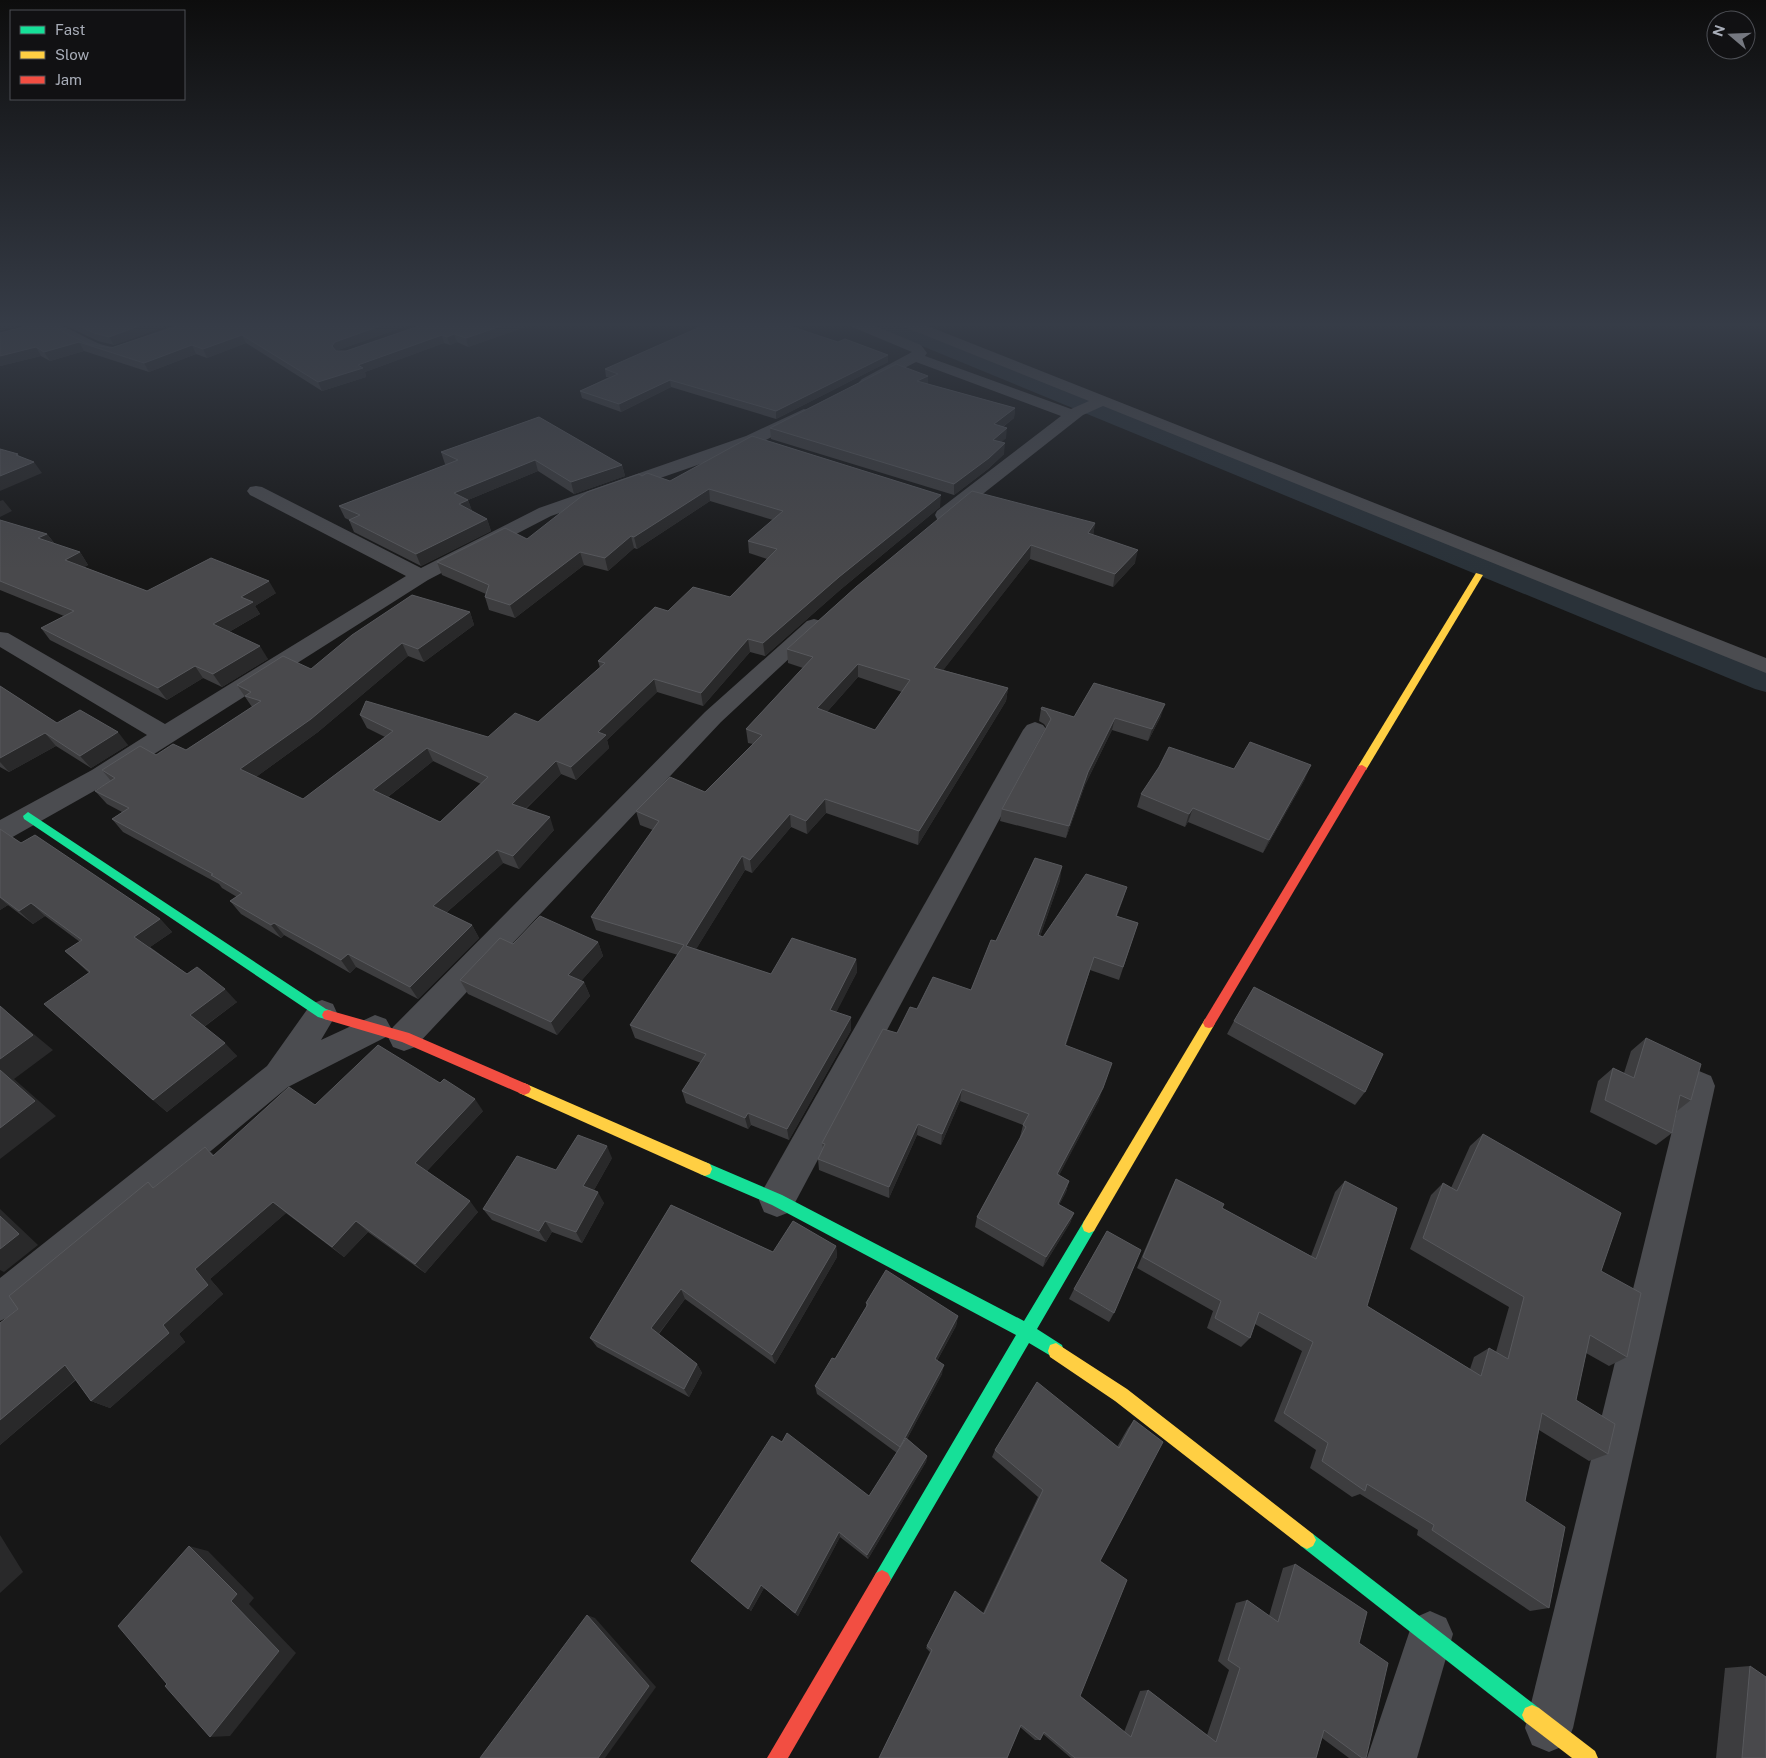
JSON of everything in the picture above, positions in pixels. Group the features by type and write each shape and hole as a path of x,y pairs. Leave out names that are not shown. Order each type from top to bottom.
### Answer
{"street":[{"path":"0,832 101,776 421,576 545,512 752,440 821,405"},
{"path":"1079,405 1086,407"},
{"path":"1082,405 1766,666"},
{"path":"928,528 948,501 1086,407"},
{"path":"752,440 771,446"},
{"path":"256,491 421,576"},
{"path":"777,1758 1026,1331 1254,946 1479,575"},
{"path":"278,1077 390,1032 713,717 827,614"},
{"path":"0,638 165,735"},
{"path":"777,1200 1035,730"},
{"path":"28,816 322,1013 390,1032 777,1200 1026,1331 1121,1395 1588,1758"},
{"path":"0,1302 278,1077 322,1013"},
{"path":"1549,1728 1699,1086"},
{"path":"1392,1758 1430,1634"}],"building":[{"path":"756,405 788,405 776,411"},
{"path":"815,405 1004,405 1015,408 994,424 1007,428 993,440 1005,443 989,458 954,484 770,428"},
{"path":"539,417 622,465 571,482 535,460 454,493 468,500 459,504 487,519 416,554 349,520 360,515 339,506 458,460 441,452"},
{"path":"752,436 941,495 839,577 763,643 748,639 701,693 654,679 598,732 606,735 571,767 556,761 512,804 550,817 513,856 497,850 433,906 472,925 410,987 348,954 341,960 274,923 271,925 230,901 242,893 211,875 213,874 112,819 129,808 95,791 115,778 102,770 140,746 156,755 173,744 186,750 261,701 245,696 251,692 237,685 283,656 311,669 352,635 412,595 470,612 418,649 402,643 311,719 240,769 303,799 393,731 360,715 366,701 488,737 515,713 538,722 605,663 598,661 655,607 668,611 693,587 730,597 777,549 748,541 783,511 709,489 634,537 631,536 605,558 580,552 510,605 485,597 489,585 437,562 505,528 527,539 587,492 639,474 642,476 647,473 670,481","holes":["427,748 488,777 440,822 373,790"]},
{"path":"0,449 18,454 16,455 34,462 0,476"},
{"path":"972,491 1095,523 1088,533 1138,550 1115,574 1031,545 934,668 1008,688 919,831 825,799 806,821 790,814 750,860 742,856 686,946 771,974 792,938 856,959 830,1010 851,1017 787,1129 748,1113 745,1118 682,1091 706,1054 630,1025 684,945 591,917 659,821 636,811 670,777 705,792 762,735 746,729 813,657 787,649 856,587","holes":["858,664 910,680 875,730 817,708"]},
{"path":"0,520 47,534 38,538 80,552 65,560 147,591 211,558 269,581 241,597 253,602 213,624 260,646 213,674 195,666 158,688 41,628 74,611 0,581"},
{"path":"1094,683 1165,704 1152,729 1115,718 1088,772 1069,826 1002,809 1051,719 1046,711 1041,709 1042,707 1074,717"},
{"path":"0,686 57,723 80,710 118,732 80,756 45,733 0,758"},
{"path":"1250,742 1311,765 1269,840 1193,808 1189,814 1141,794 1159,767 1169,747 1234,769"},
{"path":"0,829 21,843 35,835 160,919 134,937 187,974 197,967 225,989 190,1015 225,1043 153,1100 44,1004 90,972 65,951 82,940 31,903 19,911 0,897"},
{"path":"1035,858 1062,866 1038,935 1043,937 1086,874 1127,887 1116,916 1138,923 1123,967 1094,957 1065,1045 1112,1063 1103,1088 1057,1174 1069,1181 1058,1204 1074,1213 1046,1257 977,1217 1026,1127 1023,1125 1029,1114 962,1089 942,1134 918,1124 889,1187 818,1159 825,1144 822,1143 883,1029 897,1033 910,1007 917,1009 933,977 971,990 991,940 996,941"},
{"path":"540,916 598,942 568,975 584,982 551,1022 460,980 500,938 513,944"},
{"path":"1254,987 1383,1054 1365,1092 1234,1021"},
{"path":"0,1006 33,1035 0,1059"},
{"path":"1646,1038 1701,1064 1691,1100 1680,1095 1672,1133 1605,1100 1613,1068 1634,1078"},
{"path":"378,1045 440,1083 444,1079 475,1099 415,1163 470,1201 415,1264 356,1221 332,1247 273,1202 195,1269 208,1285 163,1325 169,1333 91,1401 65,1365 0,1420 0,1323 18,1309 9,1296 148,1182 153,1188 205,1147 213,1156 289,1087 315,1105"},
{"path":"0,1070 35,1101 0,1128"},
{"path":"1483,1134 1621,1213 1601,1271 1641,1293 1627,1357 1590,1335 1576,1400 1615,1424 1608,1454 1542,1413 1525,1501 1565,1527 1549,1608 1432,1530 1434,1525 1367,1484 1365,1491 1322,1461 1328,1443 1284,1413 1313,1342 1259,1312 1250,1338 1215,1318 1221,1301 1143,1257 1176,1179 1224,1204 1222,1208 1316,1259 1345,1181 1397,1208 1367,1306 1481,1376 1489,1348 1508,1359 1524,1297 1423,1238 1443,1183 1457,1191"},
{"path":"578,1135 607,1146 583,1186 598,1192 576,1232 545,1221 539,1231 483,1209 517,1156 556,1170"},
{"path":"671,1205 773,1252 793,1221 836,1246 772,1355 681,1289 651,1328 697,1364 684,1389 590,1338"},
{"path":"0,1216 19,1234 0,1249"},
{"path":"1107,1231 1141,1250 1114,1313 1074,1289"},
{"path":"886,1270 958,1316 935,1359 944,1365 900,1447 815,1386 832,1358 835,1359"},
{"path":"1037,1382 1119,1448 1134,1420 1163,1442 1100,1561 1127,1580 1080,1696 1131,1737 1148,1690 1216,1742 1240,1668 1228,1660 1247,1600 1278,1622 1295,1564 1367,1612 1359,1643 1388,1663 1366,1758 1362,1758 1324,1730 1316,1758 1075,1758 1044,1732 1040,1740 1021,1725 1007,1758 879,1758 932,1650 927,1646 955,1591 984,1614 1043,1490 995,1450"},
{"path":"787,1433 869,1496 906,1438 927,1456 867,1555 839,1532 795,1613 761,1585 748,1609 691,1561 772,1436 782,1442"},
{"path":"189,1546 237,1594 231,1601 279,1651 210,1737 165,1686 167,1684 118,1626"},
{"path":"587,1615 649,1686 598,1758 480,1758"},
{"path":"1750,1666 1766,1677 1766,1758 1742,1758"}],"waterway":[{"path":"1085,405 1766,682"}],"traffic: fast":[{"path":"28,816 322,1013 328,1015"},
{"path":"705,1169 777,1200 1026,1331 1056,1351"},
{"path":"882,1579 1089,1226"},
{"path":"1307,1540 1532,1715"}],"traffic: slow":[{"path":"1362,768 1479,575"},
{"path":"1089,1226 1209,1023"},
{"path":"524,1089 705,1169"},
{"path":"1056,1351 1121,1395 1307,1540"},
{"path":"1532,1715 1588,1758"}],"traffic: jam":[{"path":"1209,1023 1362,768"},
{"path":"328,1015 404,1037 524,1089"},
{"path":"777,1758 882,1579"}]}
